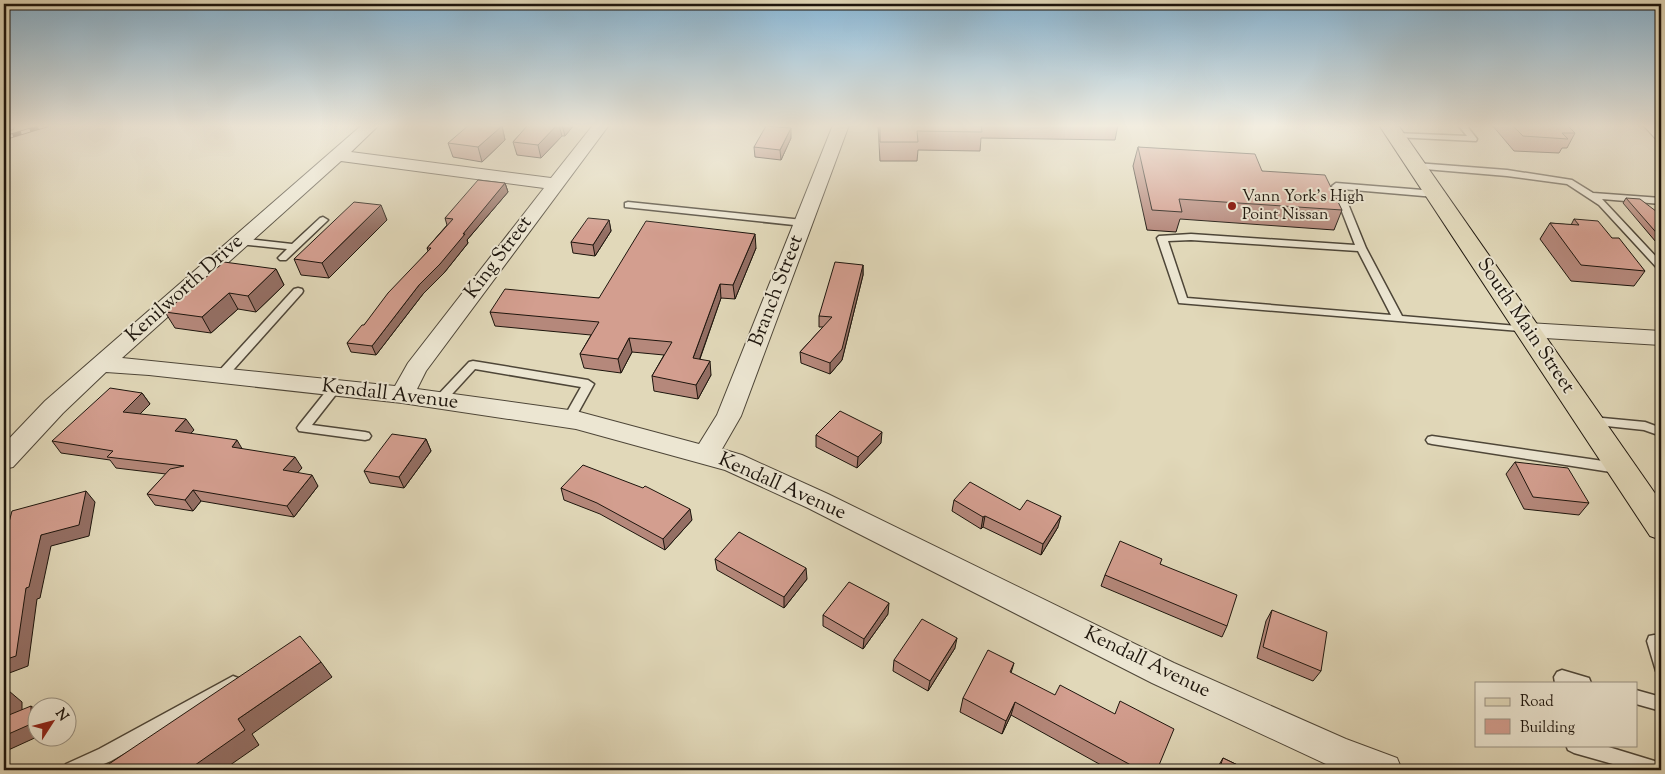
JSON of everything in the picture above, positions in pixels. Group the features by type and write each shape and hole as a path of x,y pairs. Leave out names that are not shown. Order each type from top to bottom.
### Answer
{"main road":[{"name":"South Main Street","path":"1413,161 1661,528"}],"street":[{"name":"Kenilworth Drive","path":"4,460 54,407 329,161"},
{"path":"382,161 555,184"},
{"name":"King Street","path":"402,395 416,368 573,161"},
{"name":"Branch Street","path":"706,454 728,416 827,161"},
{"path":"1528,330 1661,338"},
{"name":"Kendall Avenue","path":"101,364 402,395 569,419 733,462 818,501 1163,673 1340,753 1385,770"}],"lane":[{"path":"1416,166 1506,173 1569,182 1602,203 1661,267"},
{"path":"1398,319 1331,186 1435,194"},
{"path":"1591,196 1661,202"},
{"path":"628,204 803,222"},
{"path":"283,258 323,220"},
{"path":"1361,248 1191,237 1162,238 1183,301 1528,330"},
{"path":"239,241 294,247"},
{"path":"222,375 298,292"},
{"path":"439,401 473,365 588,384 569,419"},
{"path":"335,388 303,428 364,436"},
{"path":"1589,420 1645,426 1661,432"},
{"path":"1432,440 1621,469"},
{"path":"1661,641 1654,641 1661,666"},
{"path":"72,770 105,755 246,675"},
{"path":"1563,682 1562,677 1580,682"},
{"path":"1638,698 1661,704"},
{"path":"1577,746 1660,770"}],"building":[{"path":"1141,161 1258,161 1262,171 1325,175 1342,210 1179,199 1182,212 1152,210"},
{"path":"478,180 505,183 440,264 419,285 372,346 347,343 364,325 388,293 431,248 427,248 453,219 445,218"},
{"path":"1626,198 1640,199 1661,215 1661,238"},
{"path":"354,202 381,205 322,263 294,259"},
{"path":"588,218 609,220 593,245 571,242"},
{"path":"1574,219 1598,221 1612,238 1619,238 1645,271 1581,265 1550,223 1579,225"},
{"path":"646,221 755,234 733,285 720,284 693,358 710,361 696,385 652,376 672,342 629,338 618,359 580,354 599,322 490,312 505,289 599,298"},
{"path":"224,262 276,269 248,296 229,293 202,317 165,312"},
{"path":"835,262 863,265 842,349 830,363 800,352 832,317 819,316"},
{"path":"110,388 142,393 123,412 186,419 175,431 237,440 232,447 295,457 283,470 312,475 287,506 193,490 185,500 147,494 170,469 184,466 107,457 113,451 52,441"},
{"path":"840,411 882,432 858,457 816,435"},
{"path":"392,434 426,439 399,477 364,471"},
{"path":"1515,462 1568,468 1589,503 1533,497"},
{"path":"583,465 643,488 645,486 690,509 663,539 597,503 561,488"},
{"path":"970,482 1020,510 1027,500 1061,516 1043,544 985,516 983,517 954,500"},
{"path":"86,491 79,525 41,535 29,587 26,588 16,656 4,660 4,541 12,511"},
{"path":"739,532 806,568 784,597 715,559"},
{"path":"1120,541 1162,559 1160,564 1237,595 1227,626 1105,575"},
{"path":"849,582 889,603 864,639 823,615"},
{"path":"1272,610 1327,632 1321,671 1263,647"},
{"path":"922,619 957,638 930,681 894,660"},
{"path":"300,636 321,662 238,719 245,730 188,770 100,770"},
{"path":"988,650 1014,663 1010,672 1055,695 1060,685 1115,714 1120,701 1174,729 1157,770 1140,770 1015,702 1006,721 963,698"},
{"path":"9,691 9,715 28,707 28,725 4,736 4,693"},
{"path":"1223,758 1248,770 1219,770"}],"place":[{"name":"Vann York's High Point Nissan","path":"1232,206"}]}
